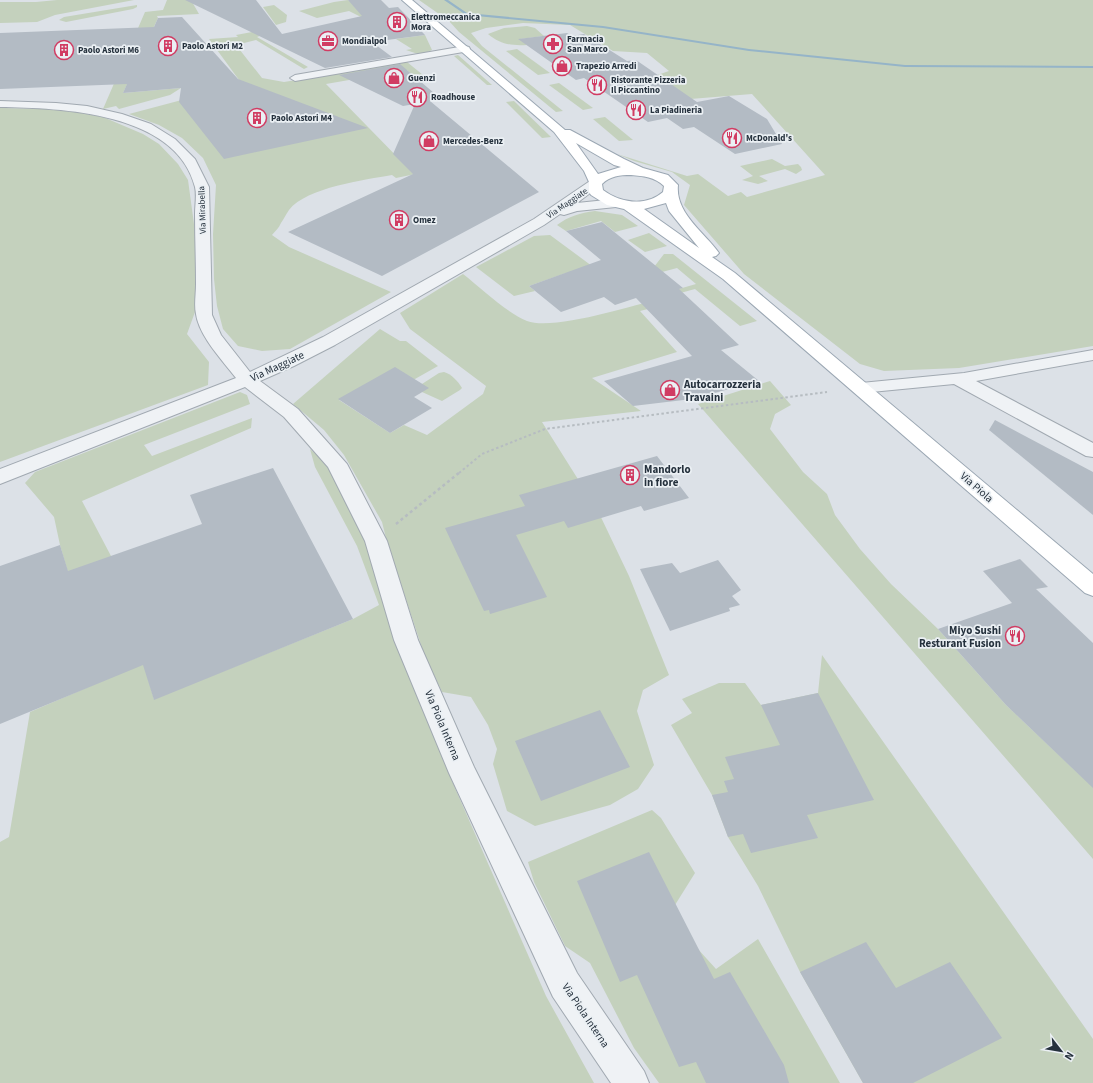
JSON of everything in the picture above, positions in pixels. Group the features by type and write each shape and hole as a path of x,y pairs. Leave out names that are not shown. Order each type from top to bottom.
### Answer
{"main road":[{"path":"407,0 558,129 590,170 596,183 595,190 599,195 622,204 729,276"},
{"path":"558,129 619,162 659,176 666,180 672,188 670,194 674,208 729,276"},
{"path":"596,183 605,175 615,172 644,172"},
{"path":"622,204 652,204 662,200 670,194"},
{"name":"Via Piola","path":"729,276 1093,587"}],"street":[{"path":"295,78 465,49"},
{"name":"Via Mirabella","path":"0,104 57,106 114,116 157,132 172,142 191,162 198,174 202,187 204,315 213,336 247,380"},
{"name":"Via Maggiate","path":"0,476 247,380 288,362 329,341 539,222 596,183"},
{"name":"Via Maggiate","path":"539,222 575,207 622,204"},
{"path":"860,388 958,379 1093,355"},
{"path":"958,379 1093,451"},
{"name":"Via Piola Interna","path":"247,380 291,413 337,464 376,541 406,640 463,773 565,985 632,1083"}],"path":[{"path":"376,541 482,454 544,428 860,388"}],"green space":[{"path":"57,0 134,0 55,15 37,22 0,23 0,2 36,2"},
{"path":"167,0 191,0 199,14 157,16 158,18 123,93 181,88 170,95 119,109 116,106 103,109 145,12 163,10"},
{"path":"348,0 389,31 349,11 317,18 299,11"},
{"path":"419,0 1093,0 1093,346 959,368 884,371 860,364 744,274 684,205 690,185 672,172 634,161 617,154 687,176 698,174 728,196 741,192 747,197 825,175 752,94 678,100 643,80 669,71 647,53 613,51 570,25 523,23 486,28 471,33 482,46 563,111 556,112 459,32 449,21"},
{"path":"137,5 137,7 133,9 66,22 59,20 64,17"},
{"path":"274,5 287,15 286,22 276,25 263,7"},
{"path":"527,26 535,28 544,36 520,39 527,45 516,45 506,44 488,34 504,28"},
{"path":"263,30 265,34 257,37 308,67 304,69 256,40 236,45 262,78 284,82 407,62 423,75 416,78 407,70 326,84 409,169 493,158 396,178 392,175 352,182 322,190 297,202 289,210 272,235 289,247 391,292 290,349 262,351 238,346 223,329 217,306 214,279 213,234 216,185 203,158 182,138 159,125 129,114 242,84 209,39 238,37 236,35"},
{"path":"425,35 432,50 421,55 406,50 412,49 396,39"},
{"path":"517,49 550,73 538,75 506,51"},
{"path":"458,55 492,85 487,85 454,56"},
{"path":"559,83 593,108 583,110 549,85"},
{"path":"514,101 551,137 542,138 506,102"},
{"path":"0,108 46,109 103,117 143,134 159,144 178,164 188,180 203,290 187,334 209,362 208,385 0,462"},
{"path":"605,117 633,140 619,141 593,119"},
{"path":"772,159 785,166 798,164 802,170 796,174 785,169 759,176 768,181 758,184 742,180 753,176 740,166"},
{"path":"595,211 622,215 638,226 615,232 601,221 566,231 557,225 575,215"},
{"path":"649,233 667,246 645,252 628,240"},
{"path":"550,235 615,283 566,273 529,286 535,291 514,296 476,267 534,236"},
{"path":"664,254 673,254 757,321 740,326 695,289 662,298 675,302 640,311 677,352 592,378 641,411 542,422 598,511 629,576 669,675 643,690 637,711 654,765 638,789 610,805 535,826 507,811 493,764 497,749 488,725 471,697 442,692 424,654 387,542 382,522 344,455 324,430 293,404 380,329 400,341 406,341 438,366 415,379 339,400 390,433 404,425 427,435 483,394 486,386 410,329 400,313 463,274 511,312 527,321 555,323 612,312 659,299 658,295 696,284 677,268 647,276"},
{"path":"444,372 454,378 462,388 442,401 422,392 422,384 439,373"},
{"path":"770,381 791,405 775,414 770,429 803,472 827,494 835,515 860,549 891,584 938,629 1006,705 1082,777 1093,773 1093,859 698,404"},
{"path":"240,392 247,395 250,404 144,445 152,456 252,418 251,428 82,501 111,556 154,699 353,619 379,605 357,546 315,467 310,449 329,465 370,546 397,644 455,788 546,996 594,1083 0,1083 0,842 9,837 30,712 100,682 60,545 54,517 25,483 35,472"},
{"path":"822,655 1093,1039 1093,1083 863,1083 800,972 758,886 728,837 712,795 671,725 692,713 682,699 719,683 745,683 761,705 818,693"},
{"path":"652,810 661,818 695,873 675,905 697,948 716,969 758,939 840,1083 659,1083 634,1048 590,963 565,946 534,882 528,862"}],"building":[{"path":"185,0 256,0 282,34 362,16 348,0 381,0 389,8 398,7 425,35 372,42 392,57 325,68"},
{"path":"182,17 238,79 368,128 224,159 179,102 181,88 123,93 127,84 0,89 0,33 154,27 158,18"},
{"path":"567,33 572,36 584,34 627,61 636,60 697,102 729,96 767,119 782,144 735,154 694,127 683,129 667,118 648,122 584,78 576,80 518,39"},
{"path":"400,64 441,99 430,101 539,192 382,276 288,232 413,174 393,154 415,104 403,106 339,75"},
{"path":"602,222 683,288 679,289 739,345 721,350 759,381 692,399 633,406 604,381 692,356 636,298 615,305 604,297 561,312 529,286 601,260 566,231"},
{"path":"395,367 429,388 414,397 432,408 390,433 338,399"},
{"path":"995,420 1093,472 1093,515 989,430"},
{"path":"657,456 689,498 644,511 641,506 568,528 564,521 516,535 547,597 490,614 489,610 484,611 445,528 525,506 519,495"},
{"path":"273,468 353,619 154,700 143,665 0,724 0,566 60,545 68,571 202,524 190,495"},
{"name":"Miyo Sushi Resturant Fusion","path":"1020,559 1048,587 1036,589 1093,643 1093,788 1006,705 938,629 1012,603 983,571"},
{"path":"718,560 741,590 732,596 740,605 729,608 730,611 670,631 640,569 672,563 680,573"},
{"path":"818,693 874,800 807,815 818,838 751,853 743,834 728,837 712,795 728,792 724,781 734,779 725,757 780,745 761,705"},
{"path":"600,710 630,767 541,801 515,741"},
{"path":"649,852 714,979 730,972 784,1065 789,1083 706,1083 696,1062 679,1067 637,975 620,982 577,881"},
{"path":"866,942 896,988 950,962 1002,1038 913,1083 863,1083 800,972"}],"waterway":[{"path":"446,0 466,14 603,27 749,50 905,66 1093,67"}],"place":[{"name":"Elettromeccanica Mora","path":"397,22"},
{"name":"Mondialpol","path":"328,41"},
{"name":"Farmacia San Marco","path":"553,44"},
{"name":"Paolo Astori M2","path":"168,46"},
{"name":"Paolo Astori M6","path":"64,50"},
{"name":"Trapezio Arredi","path":"562,66"},
{"name":"Guenzi","path":"394,78"},
{"name":"Ristorante Pizzeria Il Piccantino","path":"597,85"},
{"name":"Roadhouse","path":"417,97"},
{"name":"La Piadineria","path":"636,110"},
{"name":"Paolo Astori M4","path":"257,118"},
{"name":"McDonald's","path":"732,138"},
{"name":"Mercedes-Benz","path":"429,141"},
{"name":"Omez","path":"399,220"},
{"name":"Autocarrozzeria Travaini","path":"670,390"},
{"name":"Mandorlo in fiore","path":"630,475"},
{"name":"Miyo Sushi Resturant Fusion","path":"1015,636"}]}
